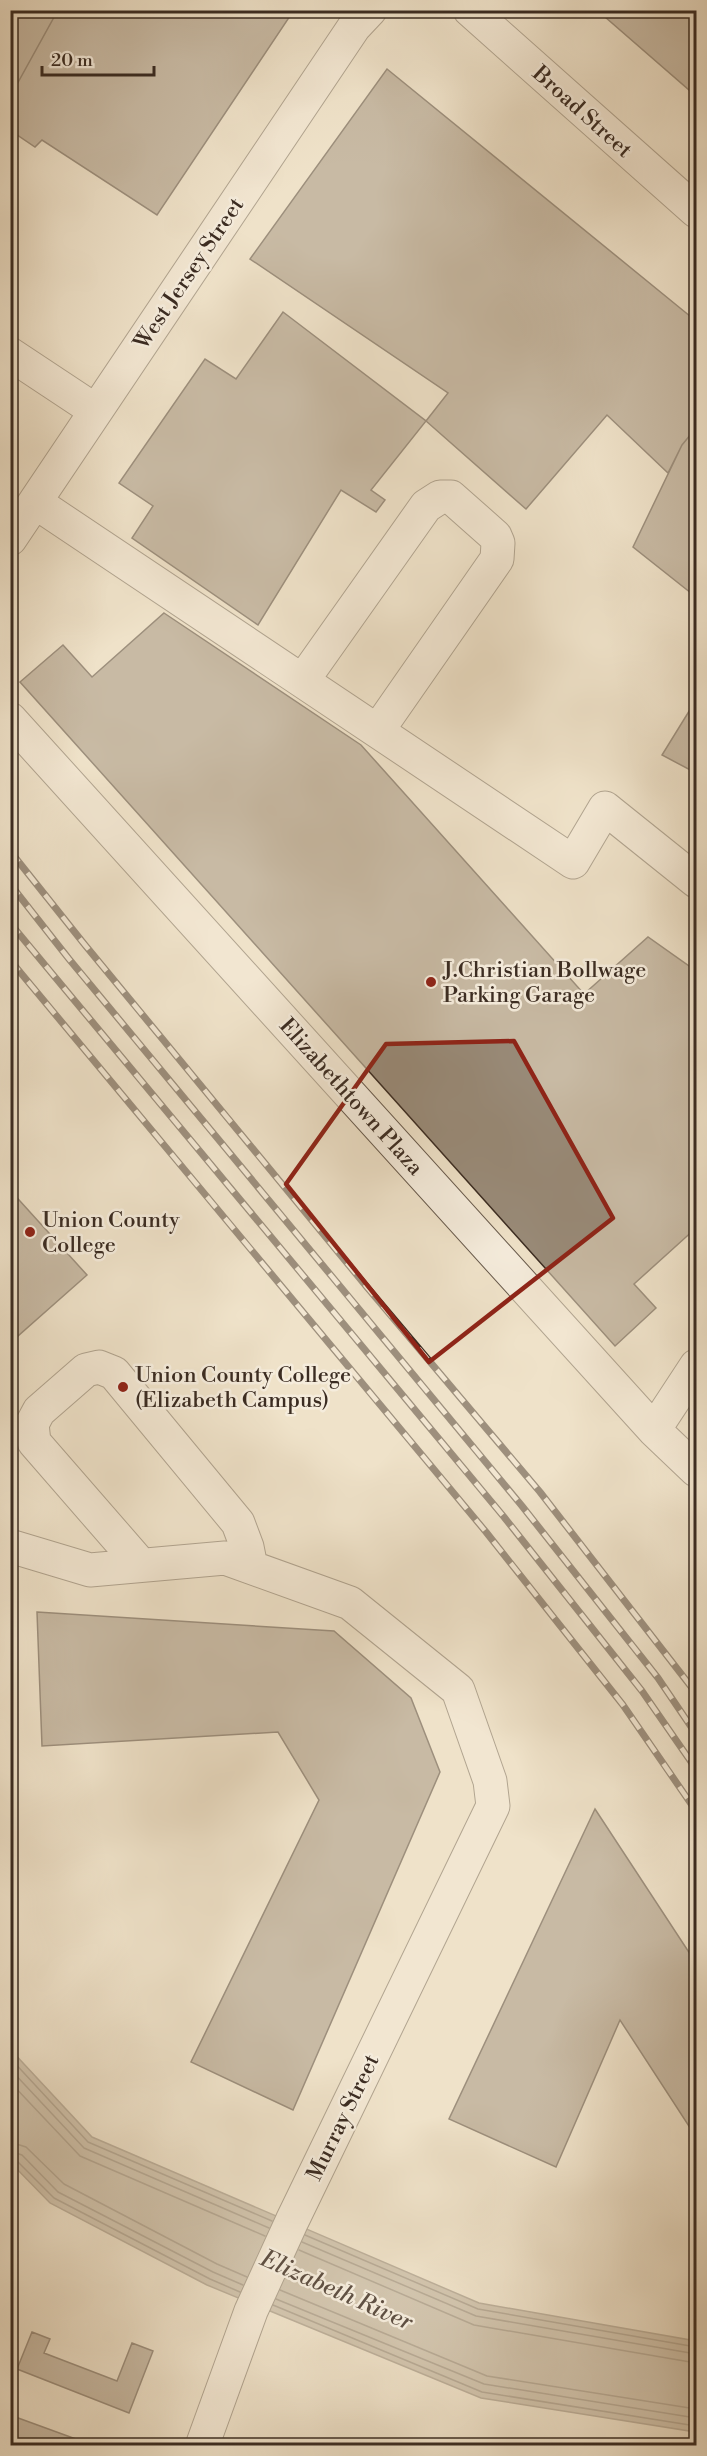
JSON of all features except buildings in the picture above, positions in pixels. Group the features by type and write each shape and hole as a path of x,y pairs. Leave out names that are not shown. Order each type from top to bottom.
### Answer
{"street":[{"name":"West Jersey Street","path":"10,539 354,27 370,10"},
{"name":"Broad Street","path":"470,10 696,211"},
{"path":"10,354 96,411"},
{"path":"303,680 426,506 440,497 451,498 495,536 498,543 497,558 378,730"},
{"path":"35,502 573,862 605,808 696,881"},
{"name":"Elizabethtown Plaza","path":"10,719 654,1430 696,1470"},
{"path":"654,1430 696,1366"},
{"path":"141,1565 34,1442 32,1424 39,1411 86,1370 99,1367 114,1372 238,1522 251,1567"},
{"path":"10,1546 90,1570 225,1557 251,1567"},
{"name":"Murray Street","path":"202,2445 250,2311 493,1806 490,1781 458,1690 350,1603 251,1567"}],"highlighted area":[{"path":"514,1041 613,1218 429,1362 286,1184 386,1044"}],"water":[{"name":"Elizabeth River","path":"10,2049 92,2137 479,2303 696,2341 696,2432 481,2398 207,2285 50,2203 11,2163"}],"railway":[{"path":"10,851 366,1286 540,1492 696,1693"},
{"path":"10,884 69,959 522,1506 658,1678 696,1734"},
{"path":"10,923 504,1517 642,1691 696,1769"},
{"path":"10,960 486,1532 623,1705 696,1811"}],"place":[{"name":"J.Christian Bollwage Parking Garage","path":"431,982"},
{"name":"Union County College","path":"30,1232"},
{"name":"Union County College (Elizabeth Campus)","path":"123,1387"}]}
